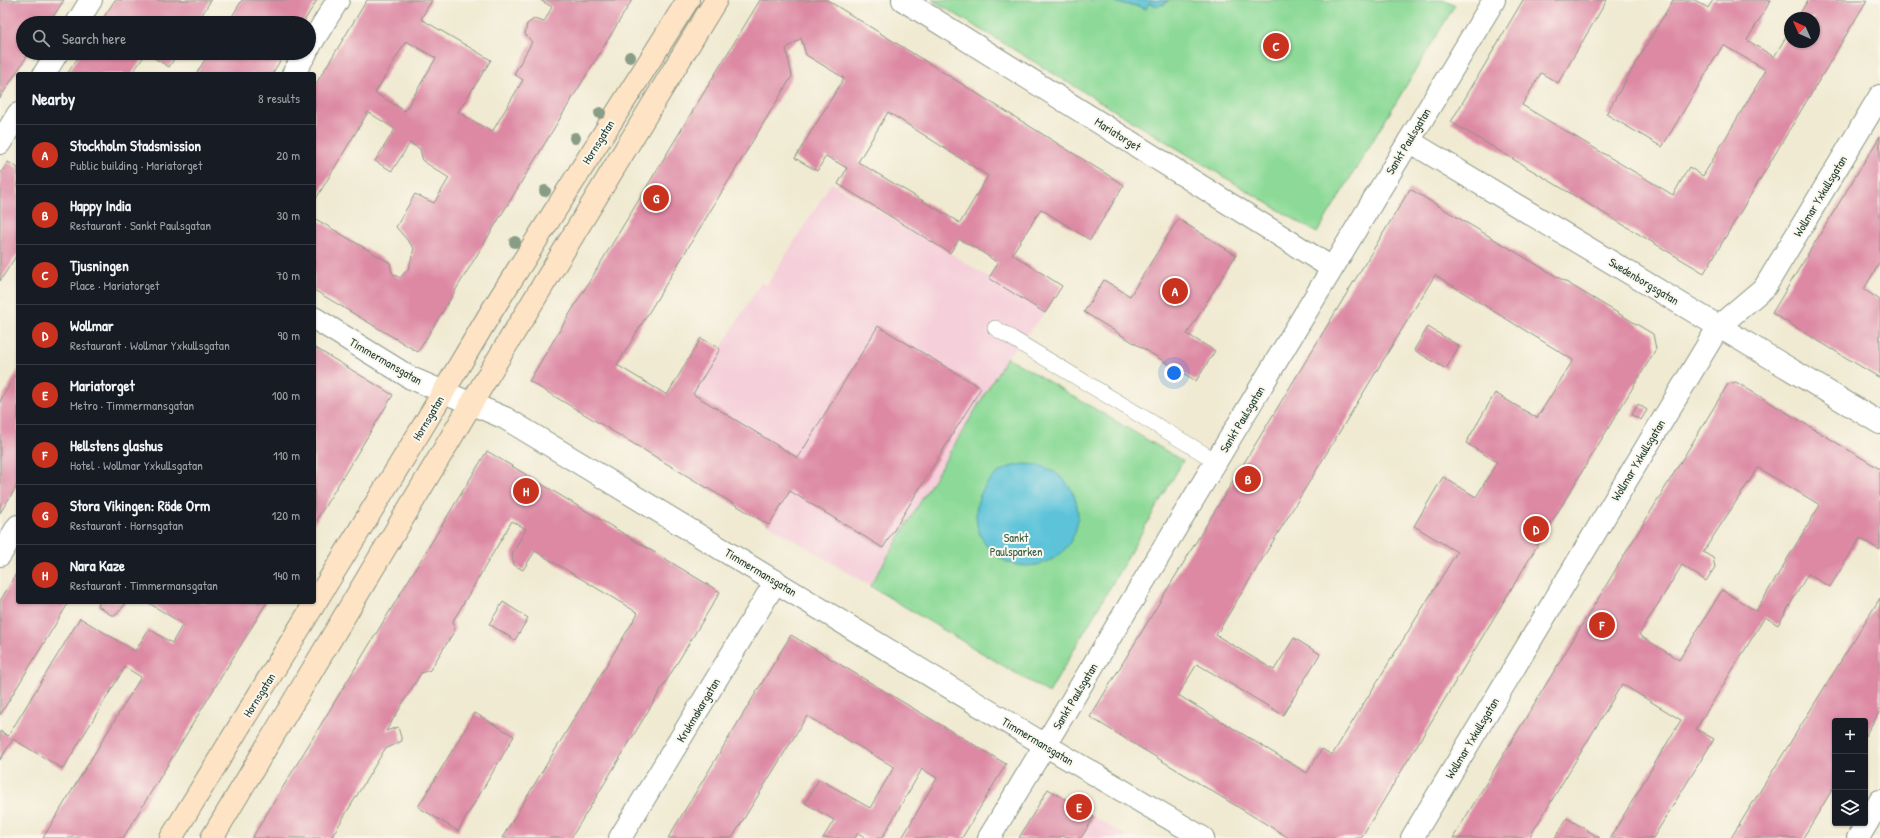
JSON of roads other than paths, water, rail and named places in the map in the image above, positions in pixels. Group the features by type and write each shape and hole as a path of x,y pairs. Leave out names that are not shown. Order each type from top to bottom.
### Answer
{"street":[{"path":"81,16 91,0"},
{"path":"316,36 338,0"},
{"name":"Hornsgatan","path":"316,601 491,312 688,0"},
{"path":"212,838 471,404 716,0"},
{"name":"Mariatorget","path":"903,0 1332,268"},
{"name":"Sankt Paulsgatan","path":"989,838 1409,141 1486,3"},
{"path":"45,72 53,60"},
{"path":"294,72 302,60"},
{"name":"Wollmar Yxkullsgatan","path":"1412,838 1719,326 1765,287 1880,96"},
{"path":"6,137 16,118"},
{"name":"Swedenborgsgatan","path":"1409,141 1880,423"},
{"name":"Timmermansgatan","path":"316,319 412,378 505,418 1045,745 1203,838"},
{"path":"0,555 16,529"},
{"name":"Krukmakargatan","path":"620,838 776,581"},
{"name":"Hornsgatan","path":"171,838 314,604"},
{"path":"1858,838 1880,802"}],"lane":[{"path":"995,328 1216,461"}],"water":[{"path":"1112,0 1169,0 1164,4 1159,5 1149,3 1146,9 1138,6 1120,4"},
{"path":"1027,464 1047,468 1063,479 1074,495 1078,515 1074,535 1063,551 1047,562 1027,566 1007,562 991,551 980,535 976,515 980,495 991,479 1007,468"}],"place":[{"name":"Tjusningen","path":"1276,46"},
{"name":"Stora Vikingen: Röde Orm","path":"656,198"},
{"name":"Stockholm Stadsmission","path":"1175,291"},
{"name":"Happy India","path":"1248,479"},
{"name":"Nara Kaze","path":"526,491"},
{"name":"Wollmar","path":"1536,529"},
{"name":"Hellstens glashus","path":"1602,625"},
{"name":"Mariatorget","path":"1079,807"}],"park label":[{"name":"Sankt Paulsparken","path":"1016,544"}]}
